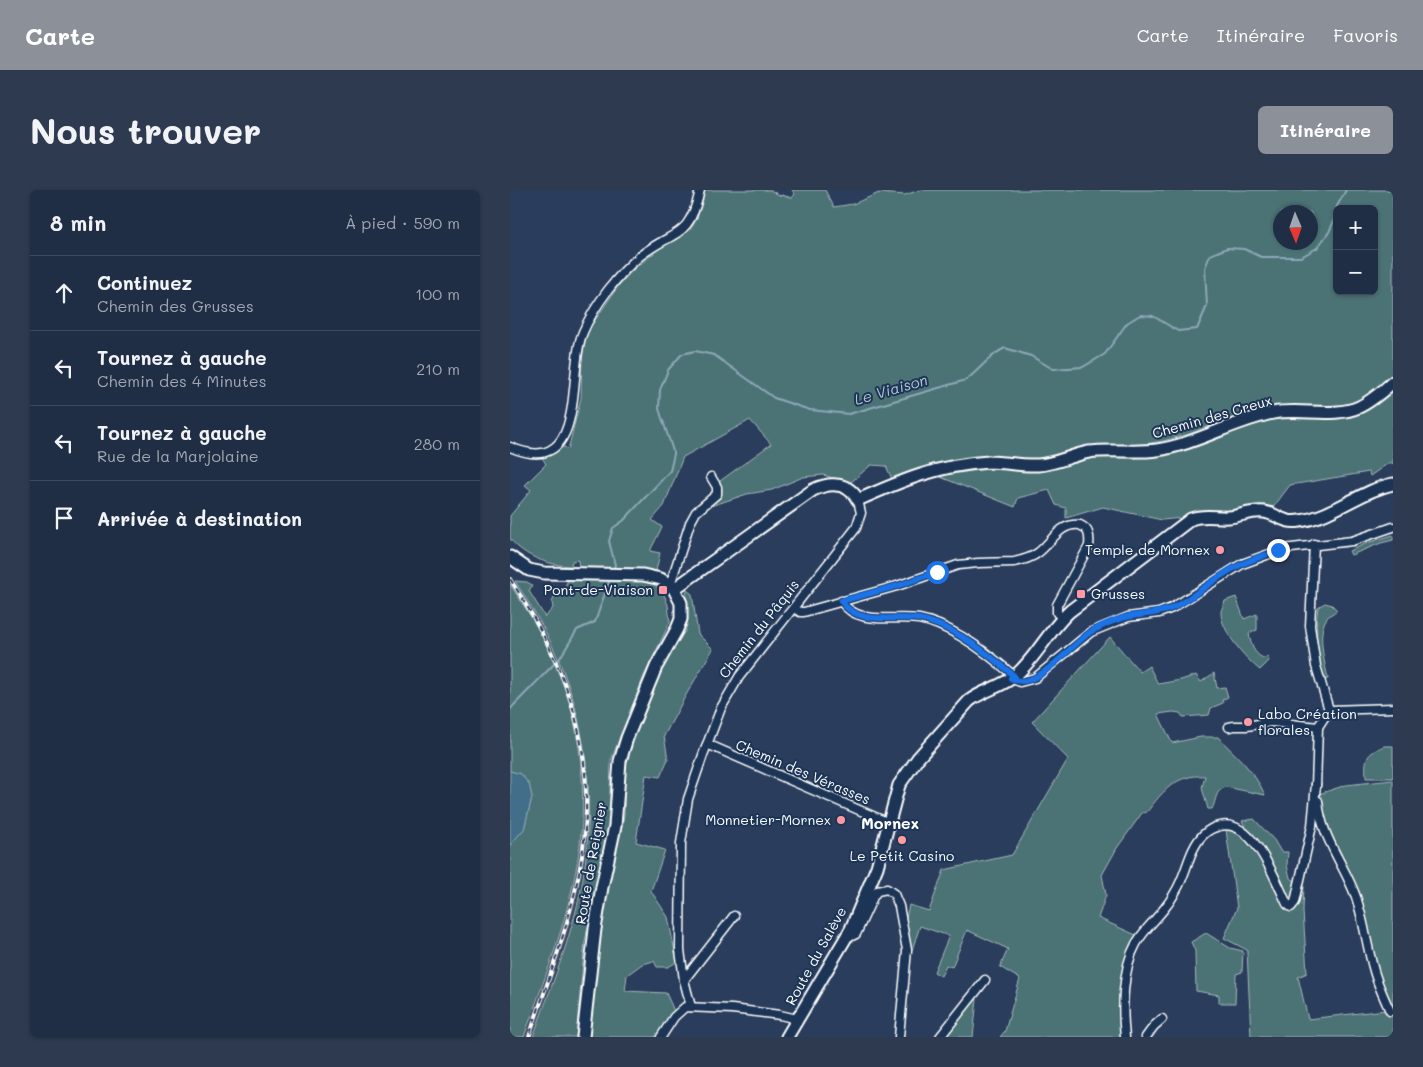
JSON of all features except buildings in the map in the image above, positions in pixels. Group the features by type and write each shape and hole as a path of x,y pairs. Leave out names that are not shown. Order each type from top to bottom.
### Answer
{"main road":[{"name":"Chemin des Creux","path":"858,500 909,478 938,469 990,462 1037,465 1056,462 1090,452 1159,450 1271,413 1350,410 1367,403 1393,382"},
{"name":"Route du Salève","path":"787,1037 848,935 875,872 899,785 921,754 969,701 1013,677 1062,618 1178,528 1196,517 1228,517 1265,512 1288,522 1301,521 1321,516 1373,490 1393,484"},
{"path":"510,557 522,567 534,572 642,575 668,584 813,490 826,485 839,485 852,491 858,500"},
{"name":"Route de Reignier","path":"583,1037 595,929 616,821 620,761 627,738 656,666 680,623 682,614 681,604 668,584"}],"street":[{"path":"510,447 537,453 551,449 562,438 570,416 576,377 578,345 585,326 623,271 640,256 675,236 686,226 694,214 700,190"},
{"path":"668,584 690,523 696,512 717,494 717,487 711,477"},
{"name":"Chemin du Pâquis","path":"690,1006 684,980 680,940 683,828 688,799 721,708 739,677 856,528 861,513 858,500"},
{"path":"794,608 804,612 897,586 958,565 1022,561 1040,551 1062,529 1075,524 1084,526 1088,530 1090,539 1089,546 1057,606 1057,613 1062,618"},
{"path":"841,601 846,609 858,615 889,620 907,618 921,620 946,628 996,660 1020,682 1034,678 1092,632 1128,617 1159,613 1172,608 1236,566 1283,549 1356,540 1393,527"},
{"path":"1125,1037 1123,1014 1125,988 1131,955 1146,929 1168,905 1180,883 1197,842 1204,834 1218,826 1232,825 1240,829 1248,835 1261,852 1287,904 1291,907 1295,902 1312,826 1318,727 1329,710 1316,666 1310,626 1314,544"},
{"path":"1329,710 1393,708"},
{"path":"1229,727 1271,722 1318,727"},
{"name":"Chemin des Vérasses","path":"707,744 889,823"},
{"path":"1316,784 1322,825 1330,846 1351,883 1364,921 1374,971 1390,1011"},
{"path":"848,935 856,934 873,897 878,891 887,889 894,894 899,906 907,950 899,1037"},
{"path":"684,980 734,916"},
{"path":"940,1037 985,980"},
{"path":"661,1037 680,1010 690,1006 770,1014 798,1019"},
{"path":"1146,1037 1162,1019"}],"shaded area":[{"path":"510,771 521,774 529,784 532,797 524,829 510,845"},
{"path":"581,829 587,830 586,854 574,918 533,1037 524,1037 571,893"}],"green space":[{"path":"705,190 770,190 781,196 792,198 795,194 792,190 825,190 834,207 853,204 879,193 905,195 920,190 1393,190 1393,376 1372,394 1351,405 1270,408 1221,421 1189,434 1163,441 1145,444 1087,447 1054,457 1039,459 986,456 958,460 912,471 892,479 886,466 871,465 850,483 823,475 803,477 772,490 747,494 711,506 721,497 720,481 771,444 750,420 683,457 664,506 652,520 662,527 650,551 660,553 656,571 579,570 578,560 572,561 571,566 538,559 523,551 510,539 510,516 531,490 525,485 546,464 541,456 560,447 565,447 568,450 581,398 582,350 589,329 619,285 634,269 659,249 689,231 697,219"},
{"path":"1393,390 1393,464 1390,462 1370,476 1369,472 1290,485 1272,509 1193,513 1181,518 1162,520 1103,507 1066,518 1066,508 1056,505 1049,490 1018,498 1015,507 938,476 992,468 1044,471 1085,459 1101,457 1137,458 1164,455 1184,450 1236,429 1277,419 1297,417 1337,418 1354,415 1365,411"},
{"path":"1393,535 1393,540 1351,555 1349,551 1367,543"},
{"path":"569,578 645,580 654,583 664,595 668,605 670,622 644,676 611,760 609,828 585,941 576,1037 533,1037 565,948 582,885 587,852 588,784 578,717 568,685 547,635 515,581 527,582 532,585 529,591 545,617 553,608 552,602 555,596 561,594"},
{"path":"510,584 546,642 559,672 577,734 583,797 578,861 571,893 556,947 524,1037 510,1037 510,845 524,829 532,797 529,784 521,774 510,771"},
{"path":"687,590 692,594 698,634 713,649 664,736 668,759 660,777 646,775 636,842 665,850 651,891 668,917 677,962 668,967 657,967 654,961 642,964 627,975 625,991 666,993 674,1011 657,1037 590,1037 588,1032 602,921 624,814 624,769 638,723 655,683 668,655 685,631 688,620"},
{"path":"1236,597 1244,619 1257,614 1257,630 1249,633 1251,641 1257,654 1263,658 1268,657 1269,661 1260,670 1229,636 1222,619 1221,611 1225,601"},
{"path":"1325,603 1332,605 1337,610 1327,618 1322,632 1322,648 1328,679 1323,680 1317,626 1318,607"},
{"path":"1110,637 1140,672 1149,666 1158,684 1196,675 1201,682 1214,673 1217,688 1225,687 1228,697 1222,700 1223,703 1211,708 1209,715 1183,717 1180,713 1173,712 1158,714 1172,743 1201,737 1218,737 1256,778 1265,795 1226,787 1219,791 1212,809 1208,809 1202,788 1205,776 1186,778 1171,785 1147,812 1142,813 1117,848 1102,875 1106,895 1098,918 1138,936 1122,980 1119,1000 1121,1037 1000,1037 1005,1031 1020,979 1000,967 1008,949 967,930 952,967 946,965 941,976 934,972 949,936 920,926 912,950 909,949 906,918 909,905 929,911 944,870 1012,855 1068,759 1032,722"},
{"path":"1384,746 1393,746 1393,778 1366,778 1366,761 1373,752"},
{"path":"1393,780 1393,1037 1251,1037 1247,950 1224,938 1237,908 1226,830 1237,831 1258,854 1282,904 1290,911 1296,909 1304,884 1303,911 1307,973 1298,977 1308,1019 1386,1010 1373,952 1325,824 1319,794 1346,785"},
{"path":"1254,819 1274,840 1281,852 1288,852 1287,865 1290,878 1297,882 1290,902 1242,821"},
{"path":"1206,933 1230,948 1243,951 1242,972 1236,974 1235,1003 1219,1003 1219,995 1196,991 1195,951 1191,942"},
{"path":"974,997 977,999 973,1037 945,1037"}],"waterway":[{"name":"Le Viaison","path":"613,569 615,565 609,541 613,528 623,521 670,471 674,454 659,409 660,390 668,370 682,354 695,351 714,355 774,398 810,410 849,414 966,380 994,355 1005,348 1031,356 1053,369 1083,367 1105,354 1127,323 1140,315 1153,316 1178,331 1197,329 1207,306 1205,268 1210,255 1227,248 1244,249 1261,257 1301,257 1317,248 1329,232 1337,206 1346,190"},
{"name":"Le Viaison","path":"510,710 560,658 577,630 595,622 610,579"}],"railway":[{"path":"510,579 550,648 564,683 576,718 583,755 586,793 585,832 579,873 557,956 529,1037"}],"place":[{"name":"Temple de Mornex","path":"1220,550"},
{"name":"Pont-de-Viaison","path":"663,590"},
{"name":"Grusses","path":"1081,594"},
{"name":"Labo Création florales","path":"1248,722"},
{"name":"Monnetier-Mornex","path":"841,820"},
{"name":"Le Petit Casino","path":"902,840"}],"district":[{"name":"Mornex","path":"890,823"}],"route":[{"path":"937,572 897,586 841,601 846,609 858,615 889,620 907,618 921,620 946,628 996,660 1014,676 1011,678 1017,682 1023,682 1034,678 1048,669 1092,632 1128,617 1159,613 1172,608 1236,566 1278,550"}]}
